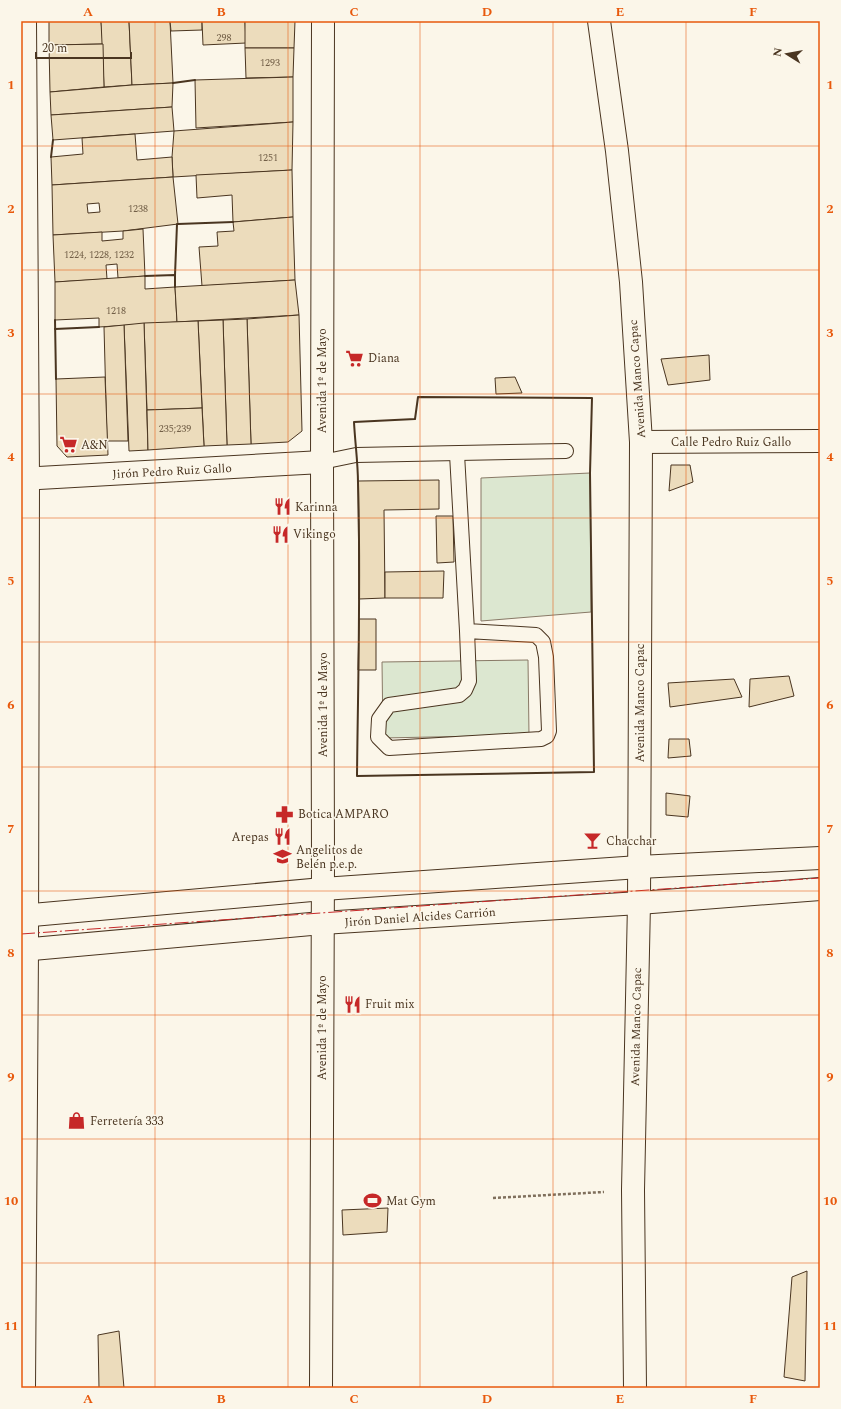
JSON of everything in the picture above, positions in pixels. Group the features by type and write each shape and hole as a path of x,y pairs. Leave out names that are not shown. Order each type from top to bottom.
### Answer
{"street":[{"path":"24,1388 25,21"},
{"name":"Avenida 1º de Mayo","path":"321,1388 323,889 323,21"},
{"name":"Avenida Manco Capac","path":"599,21 618,151 631,282 641,442 639,903 633,1190 635,1388"},
{"name":"Calle Pedro Ruiz Gallo","path":"641,442 820,441"},
{"name":"Jirón Pedro Ruiz Gallo","path":"24,479 322,462"},
{"path":"24,916 323,889 639,866 820,858"},
{"name":"Jirón Daniel Alcides Carrión","path":"24,950 322,923 639,903 820,889"}],"lane":[{"path":"322,462 356,455 566,451"},
{"path":"457,454 469,681 465,690 459,695 389,705 379,719 378,737 388,748 541,740 547,736 549,732 548,692 546,657 543,642 536,635 467,631"}],"path":[{"path":"493,1198 633,1190"}],"green space":[{"path":"590,473 591,612 481,621 481,478"},
{"path":"528,660 529,735 383,738 382,662"}],"building":[{"path":"49,21 101,21 103,44 49,45"},
{"path":"101,21 129,21 132,85 104,87"},
{"path":"129,21 170,21 173,83 132,85"},
{"path":"170,21 202,21 202,30 171,31"},
{"path":"202,21 245,21 246,43 203,45"},
{"path":"245,21 295,21 294,48 245,48"},
{"path":"103,44 104,87 50,92 49,45"},
{"path":"245,48 294,48 293,77 246,78"},
{"path":"293,77 293,122 196,128 195,80"},
{"path":"173,83 172,107 51,115 50,92"},
{"path":"172,107 174,131 53,140 51,115"},
{"path":"293,122 292,170 173,177 172,157 174,131"},
{"path":"135,134 137,160 172,157 173,177 52,185 51,157 83,154 82,138"},
{"path":"292,170 293,217 233,222 232,195 197,198 196,175"},
{"path":"173,177 178,224 123,231 53,235 52,185","holes":["99,203 100,212 88,213 87,204"]},
{"path":"293,217 295,280 202,286 199,247 218,246 217,232 234,231 233,222"},
{"path":"143,229 145,276 118,278 117,264 106,265 107,279 55,282 53,235 102,232 102,241 123,239 123,231"},
{"path":"145,276 145,289 175,287 177,322 99,327 99,318 55,320 55,282"},
{"path":"295,280 299,315 177,322 175,287"},
{"path":"299,315 302,431 288,442 251,444 247,319"},
{"path":"247,319 251,444 227,445 223,320"},
{"path":"223,320 227,445 204,446 198,321"},
{"path":"198,321 202,408 147,410 144,323"},
{"path":"144,323 148,450 129,451 124,325"},
{"path":"124,325 128,441 107,441 104,327"},
{"path":"709,355 710,380 668,385 661,359"},
{"path":"105,377 108,455 67,457 57,446 56,379"},
{"path":"515,377 522,393 496,394 495,378"},
{"path":"202,408 204,446 148,450 147,410"},
{"path":"671,465 690,465 693,482 669,491"},
{"path":"439,480 439,509 384,510 385,598 359,599 358,481"},
{"path":"436,516 453,516 454,562 437,563"},
{"path":"444,571 443,598 385,598 385,572"},
{"path":"359,619 376,619 376,670 358,670"},
{"path":"789,676 794,696 749,707 750,679"},
{"path":"734,679 742,697 670,707 668,683"},
{"path":"669,739 689,739 691,756 668,758"},
{"path":"666,793 690,796 688,817 666,815"},
{"path":"388,1208 387,1232 343,1235 342,1210"},
{"path":"807,1271 805,1381 784,1377 792,1277"},
{"path":"119,1331 124,1388 99,1388 98,1335"}],"wall":[{"path":"173,83 195,80"},
{"path":"51,157 53,140"},
{"path":"178,224 233,222"},
{"path":"175,275 177,224"},
{"path":"145,276 175,275 175,287"},
{"path":"55,320 56,379"},
{"path":"55,329 99,327"},
{"path":"418,397 592,398 590,473 594,772 357,776 359,556 358,475 354,422 415,419 418,397"}],"power":[{"path":"21,934 820,878"}],"place":[{"name":"Diana","path":"355,358"},
{"name":"A&N","path":"68,445"},
{"name":"Karinna","path":"282,507"},
{"name":"Vikingo","path":"280,534"},
{"name":"Botica AMPARO","path":"285,814"},
{"name":"Arepas","path":"282,837"},
{"name":"Chacchar","path":"593,841"},
{"name":"Angelitos de Belén p.e.p.","path":"283,857"},
{"name":"Fruit mix","path":"352,1004"},
{"name":"Ferretería 333","path":"77,1121"},
{"name":"Mat Gym","path":"373,1201"}]}
